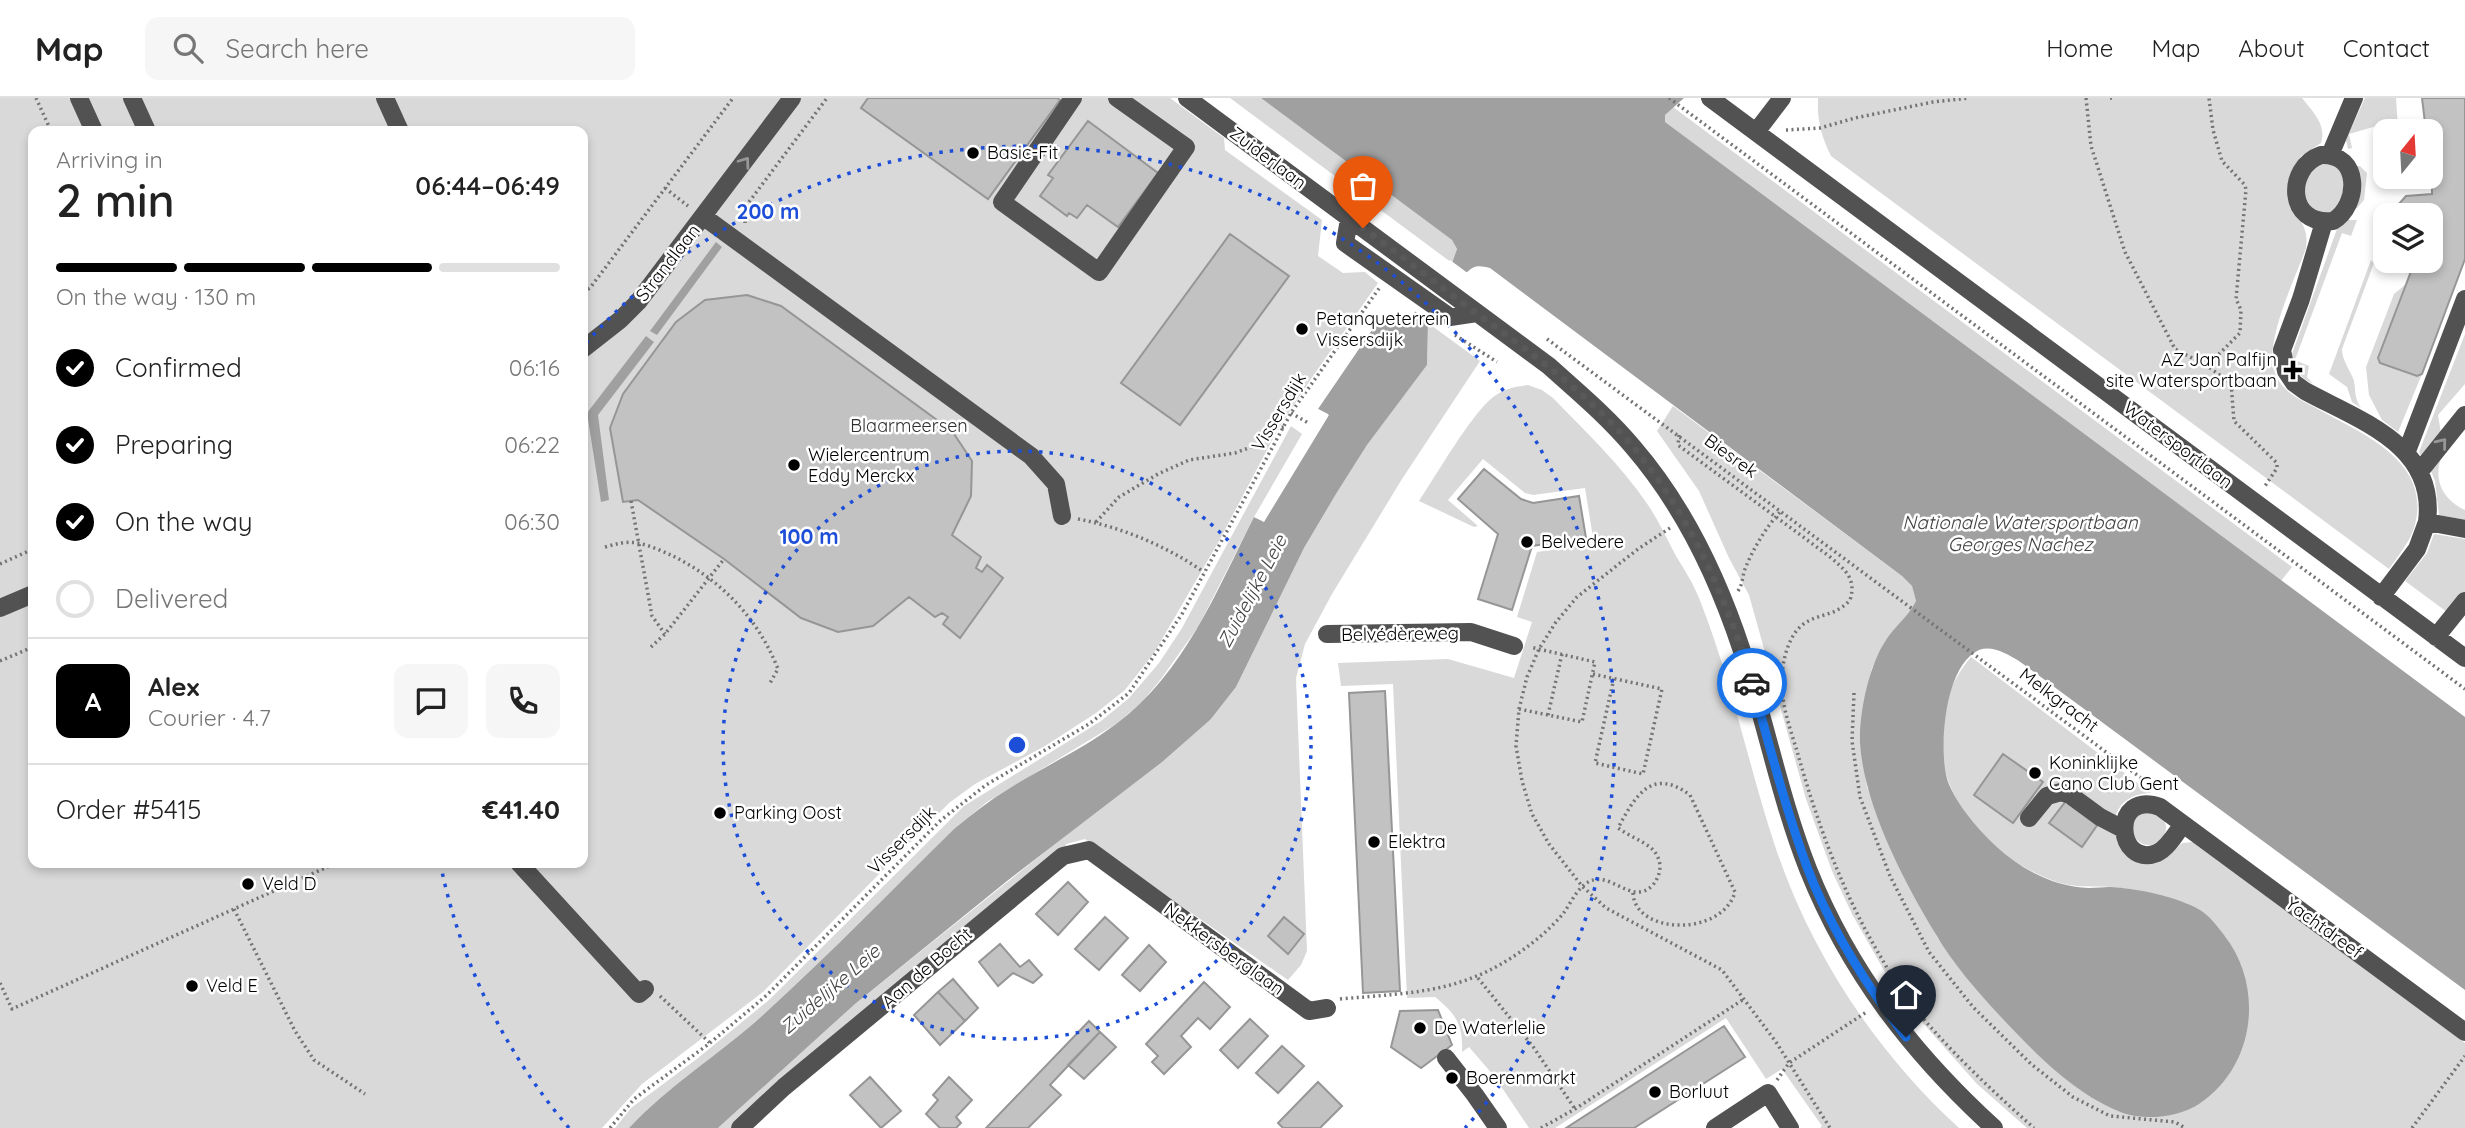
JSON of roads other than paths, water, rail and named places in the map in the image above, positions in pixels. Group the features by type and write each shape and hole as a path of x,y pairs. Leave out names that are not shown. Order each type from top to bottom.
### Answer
{"street":[{"path":"79,98 92,126"},
{"path":"132,98 145,126"},
{"path":"385,98 398,126"},
{"name":"Strandlaan","path":"588,345 621,320 638,302 792,98"},
{"path":"1073,98 1002,202 1099,272 1186,147 1117,98"},
{"name":"Zuiderlaan","path":"1187,98 1549,366 1632,446 1684,520 1727,608 1808,869 1858,969 1880,1003 1937,1072 1994,1128"},
{"name":"Watersportlaan","path":"1710,98 2465,658"},
{"path":"1756,132 1782,98"},
{"path":"2330,155 2354,98"},
{"path":"2330,155 2341,159 2347,165 2351,173 2351,185 2346,209 2333,221 2324,222 2301,211 2297,201 2297,187 2304,165 2311,159 2330,155"},
{"path":"704,217 1031,456 1056,484 1062,516"},
{"path":"1349,219 1345,243 1414,291 1451,325 1477,313"},
{"path":"2324,222 2301,299 2282,350 2286,372 2294,383 2305,391 2382,433 2407,451 2420,471 2427,493 2427,522 2417,549 2381,597"},
{"path":"2407,451 2465,299"},
{"path":"2420,471 2465,415"},
{"path":"2427,522 2465,529"},
{"path":"0,608 28,596"},
{"path":"2436,637 2465,601"},
{"name":"Belvédèreweg","path":"1327,634 1471,632 1514,646"},
{"path":"2029,818 2047,796 2061,792 2123,829 2130,847 2148,855 2165,848 2183,824"},
{"name":"Yachtdreef","path":"2123,829 2129,813 2143,805 2160,807 2465,1032"},
{"name":"Aan de Bocht","path":"740,1128 784,1087 1063,856 1089,850 1124,876"},
{"path":"524,868 639,994 645,989"},
{"name":"Nekkersberglaan","path":"1124,876 1309,1011 1327,1008"},
{"path":"1446,1058 1498,1128"},
{"path":"1715,1128 1768,1093 1790,1128"}],"water":[{"name":"Nationale Watersportbaan Georges Nachez","path":"1261,98 1684,98 1665,115 1665,122 2465,717 2465,990 2019,661 1995,649 1979,650 1967,659 1958,673 1951,690 1944,731 1948,782 1961,806 1978,827 1990,841 2019,864 2052,881 2070,886 2144,891 2169,897 2200,910 2224,935 2237,956 2245,978 2249,1002 2248,1025 2242,1048 2232,1069 2218,1088 2199,1104 2172,1115 2141,1117 2105,1105 2072,1084 2014,1031 1950,956 1898,866 1877,816 1863,767 1861,718 1866,690 1880,650 1916,601 1912,586 1490,268 1480,266 1466,273 1428,323 1427,365 1367,445 1336,494 1304,548 1236,687 1211,719 1162,762 1007,881 855,1004 718,1128 629,1128 644,1112 763,1015 954,829 981,807 1103,733 1140,704 1180,656 1197,629 1254,517 1264,521 1328,414 1318,409 1374,327 1414,313 1452,263 1457,249 1452,240"},
{"path":"716,242 722,247 657,335 650,331"},
{"path":"646,336 654,342 598,415 609,500 601,502 588,412"}],"place":[{"name":"Basic-Fit","path":"973,153"},
{"name":"Petanqueterrein Vissersdijk","path":"1302,329"},
{"name":"AZ Jan Palfijn site Watersportbaan","path":"2293,370"},
{"name":"Wielercentrum Eddy Merckx","path":"794,465"},
{"name":"Belvedere","path":"1527,542"},
{"name":"Koninklijke Cano Club Gent","path":"2035,773"},
{"name":"Parking Oost","path":"720,813"},
{"name":"Elektra","path":"1374,842"},
{"name":"Veld D","path":"248,884"},
{"name":"Veld E","path":"192,986"},
{"name":"De Waterlelie","path":"1420,1028"},
{"name":"Boerenmarkt","path":"1452,1078"},
{"name":"Borluut","path":"1655,1092"}],"park label":[{"name":"Blaarmeersen","path":"909,426"}],"water label":[{"name":"Zuidelijke Leie","path":"1252,591"},
{"name":"Zuidelijke Leie","path":"830,989"}]}
